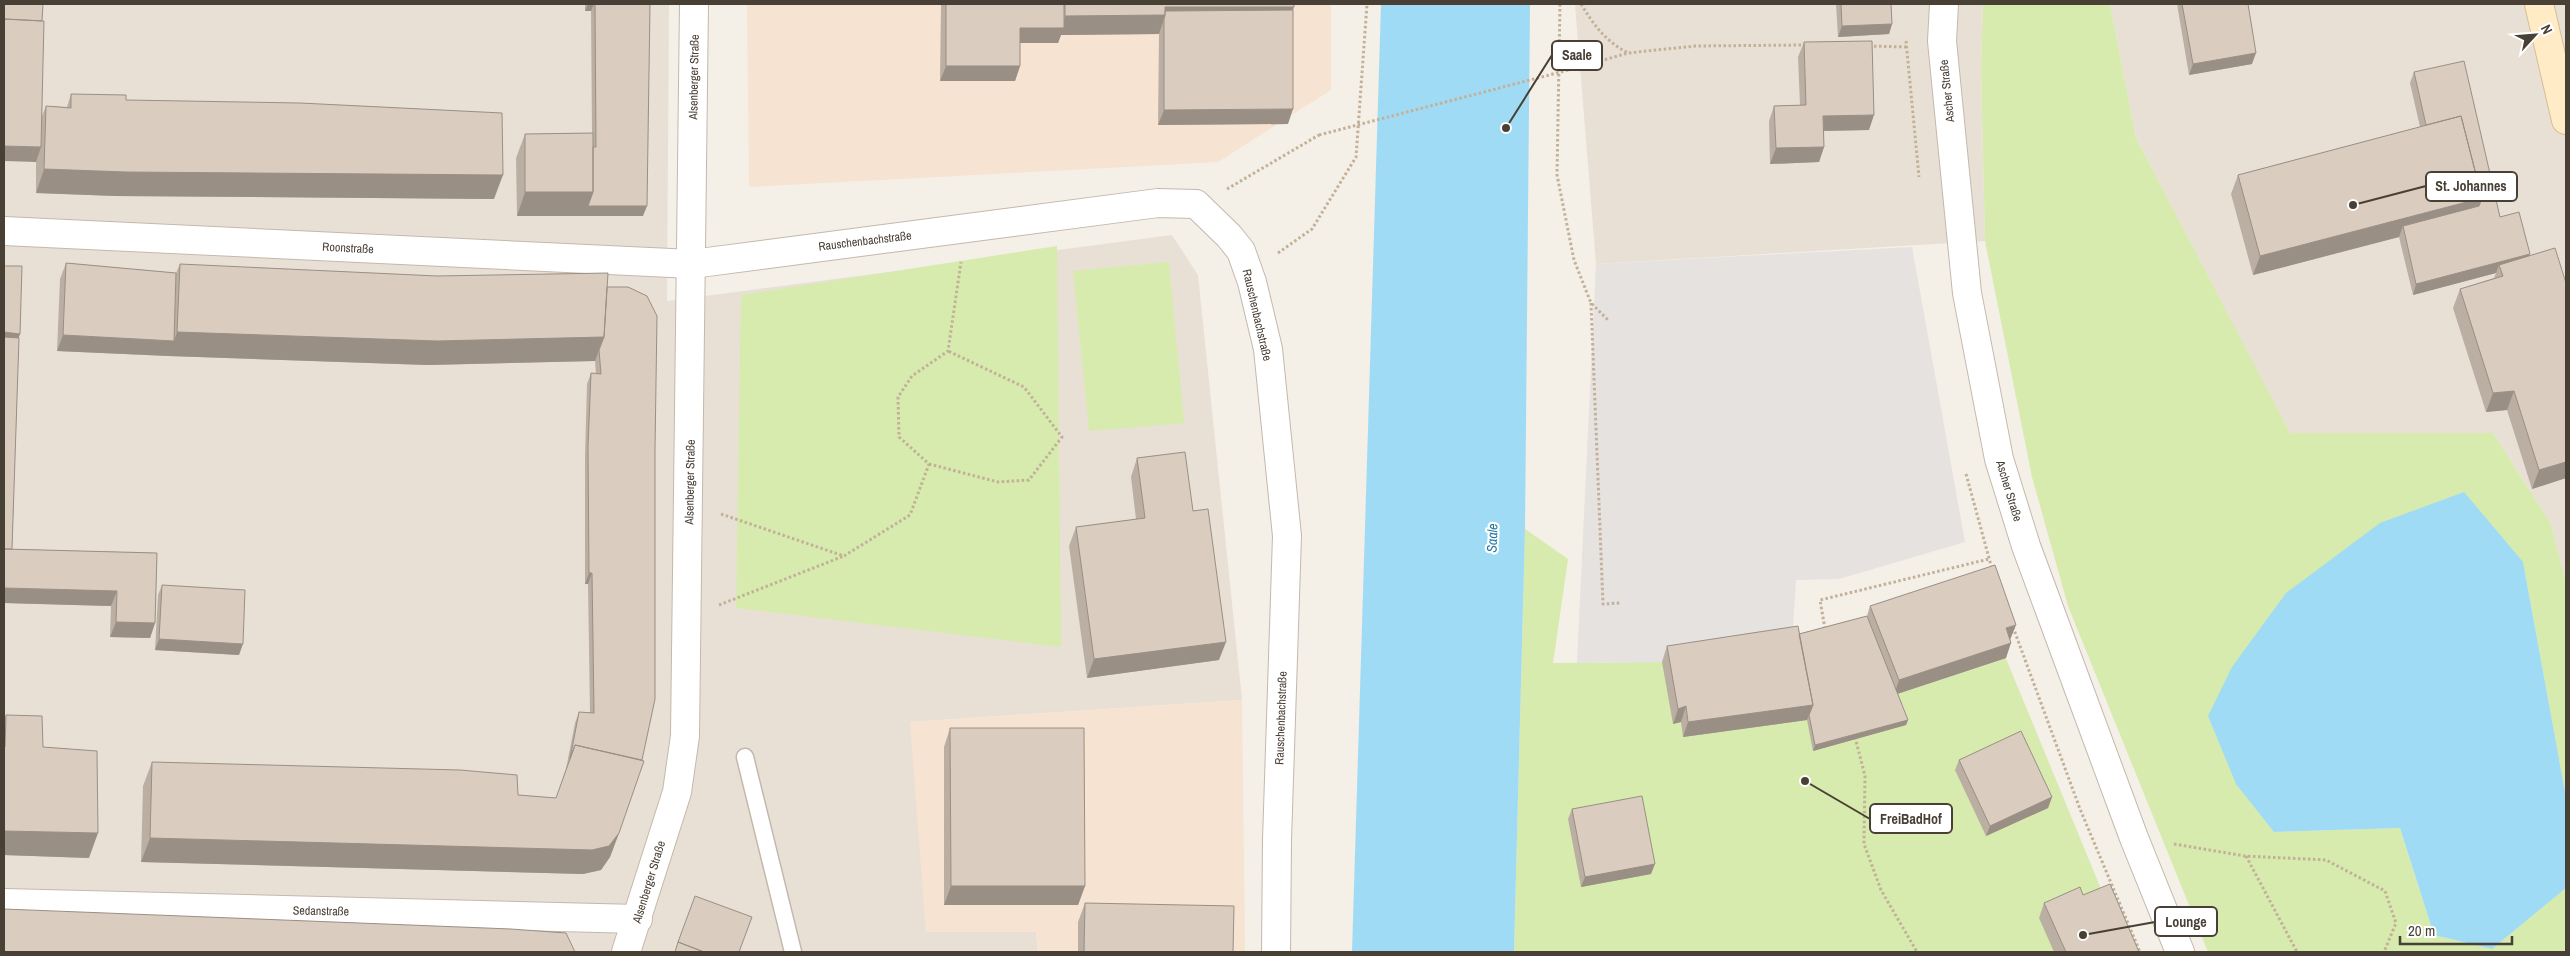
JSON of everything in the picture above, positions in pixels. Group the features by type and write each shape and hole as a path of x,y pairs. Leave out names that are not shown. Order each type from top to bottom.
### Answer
{"main road":[{"path":"2539,4 2566,120"}],"street":[{"name":"Alsenberger Straße","path":"626,952 677,792 685,736 688,617 694,4"},
{"name":"Ascher Straße","path":"1944,4 1942,41 1967,293 1999,459 2026,546 2134,838 2180,952"},
{"name":"Rauschenbachstraße","path":"692,264 1158,203 1196,204 1229,236 1240,251 1249,274 1268,349 1287,536 1277,840 1276,952"},
{"name":"Roonstraße","path":"4,231 692,264"},
{"name":"Sedanstraße","path":"4,903 638,919"}],"lane":[{"path":"744,757 793,952"}],"path":[{"path":"1249,274 1312,229 1356,157 1367,4"},
{"path":"1560,4 1557,174 1574,260 1591,303 1603,604 1620,603"},
{"path":"1581,4 1597,30 1611,44 1628,53"},
{"path":"1196,204 1216,197 1319,136 1628,53 1695,46 1811,45"},
{"path":"1868,46 1906,47"},
{"path":"948,351 1024,387 1062,437 1029,480 998,482 929,464 898,437 898,397 912,376 948,351 966,228"},
{"path":"1591,303 1608,320"},
{"path":"688,617 844,556 910,515 929,464"},
{"path":"689,504 844,556"},
{"path":"1825,632 1820,600 1989,559 2026,546"},
{"path":"1853,730 1864,776 1864,844 1881,890 1917,952"},
{"path":"2134,838 2245,856 2326,860 2385,891 2396,923 2384,952"},
{"path":"2245,856 2296,952"}],"shaded area":[{"path":"4,4 669,4 667,301 1172,235 1198,275 1242,700 910,722 1036,932 1038,952 4,952"},
{"path":"747,4 1331,4 1331,90 1218,162 749,187"},
{"path":"1575,4 1983,4 1981,69 1985,241 1596,264"},
{"path":"2110,4 2566,4 2566,583 2551,524 2493,433 2290,434 2136,138"},
{"path":"1912,247 1965,542 1839,579 1796,580 1792,641 1662,662 1577,663 1596,264"},
{"path":"1242,700 1245,952 1038,952 1036,932 926,932 910,722"}],"green space":[{"path":"1983,4 2110,4 2136,138 2290,433 2493,433 2551,524 2566,583 2566,797 2523,562 2274,832 2400,828 2434,935 2492,949 2566,888 2566,952 2208,952 2068,606 2032,477 1985,241 1981,69"},
{"path":"1057,246 1061,647 736,608 741,295"},
{"path":"1169,262 1184,423 1089,431 1073,271"},
{"path":"1525,529 1568,559 1553,663 1662,662 2000,644 2127,952 1514,952"}],"water":[{"path":"1381,4 1530,4 1525,529 1514,952 1352,952"},
{"path":"2464,492 2523,562 2566,797 2566,888 2492,949 2434,935 2400,828 2274,832 2236,784 2208,716 2232,667 2286,593 2380,523"}],"building":[{"path":"4,4 43,4 42,21 4,19"},
{"path":"595,4 650,4 647,206 588,206 593,192 593,147 596,147"},
{"path":"946,4 1064,4 1064,28 1020,28 1020,66 946,66"},
{"path":"1065,4 1294,4 1294,7 1165,7 1165,15 1065,16"},
{"path":"1841,4 1891,4 1892,24 1842,26"},
{"path":"2182,4 2248,4 2256,53 2193,64"},
{"path":"1293,10 1293,109 1164,110 1165,11"},
{"path":"4,19 44,21 41,147 4,146"},
{"path":"1872,41 1874,115 1823,116 1824,147 1776,148 1774,106 1806,105 1804,42"},
{"path":"2464,61 2500,217 2519,212 2530,254 2416,284 2403,226 2479,206 2482,198 2461,116 2426,125 2414,72"},
{"path":"71,94 126,95 126,100 300,103 502,113 503,175 125,172 44,169 46,106 71,108"},
{"path":"2461,116 2482,198 2260,256 2238,175"},
{"path":"593,133 593,192 525,192 525,134"},
{"path":"2555,248 2566,283 2566,462 2539,470 2514,391 2493,393 2460,289 2503,276 2499,265"},
{"path":"66,263 176,273 174,341 63,335"},
{"path":"180,264 437,276 608,273 604,337 437,341 177,332"},
{"path":"4,266 22,266 20,334 4,332"},
{"path":"607,287 628,287 647,296 657,316 655,699 642,760 575,745 570,759 579,712 594,713 592,573 589,573 588,447 591,373 601,374 599,350 604,337"},
{"path":"4,337 19,338 12,549 4,549"},
{"path":"1185,452 1193,511 1208,509 1226,642 1094,659 1076,527 1145,518 1137,458"},
{"path":"4,549 157,553 155,623 116,622 117,591 4,588"},
{"path":"1995,565 2016,625 2006,628 2011,643 1899,680 1870,606"},
{"path":"162,585 245,590 243,644 159,639"},
{"path":"1867,616 1908,720 1815,745 1809,715 1813,705 1799,634"},
{"path":"1798,626 1813,705 1688,722 1686,706 1678,709 1667,646"},
{"path":"6,715 42,716 43,747 97,751 98,833 4,831"},
{"path":"950,728 1084,728 1085,886 951,886"},
{"path":"2021,731 2052,797 1990,826 1959,760"},
{"path":"575,745 644,761 619,833 609,846 592,850 150,838 152,762 460,770 517,775 518,795 556,798"},
{"path":"1642,796 1655,864 1585,877 1572,809"},
{"path":"2110,884 2139,952 2066,952 2044,903 2080,887 2083,895"},
{"path":"695,896 752,917 739,952 704,952 678,942"},
{"path":"1085,903 1234,906 1233,952 1084,952"},
{"path":"4,909 511,929 566,933 575,952 4,952"},
{"path":"678,942 704,952 675,952"}],"place":[{"name":"Saale","path":"1506,128"},
{"name":"St. Johannes","path":"2353,205"},
{"name":"FreiBadHof","path":"1805,781"},
{"name":"Lounge","path":"2083,935"}]}
